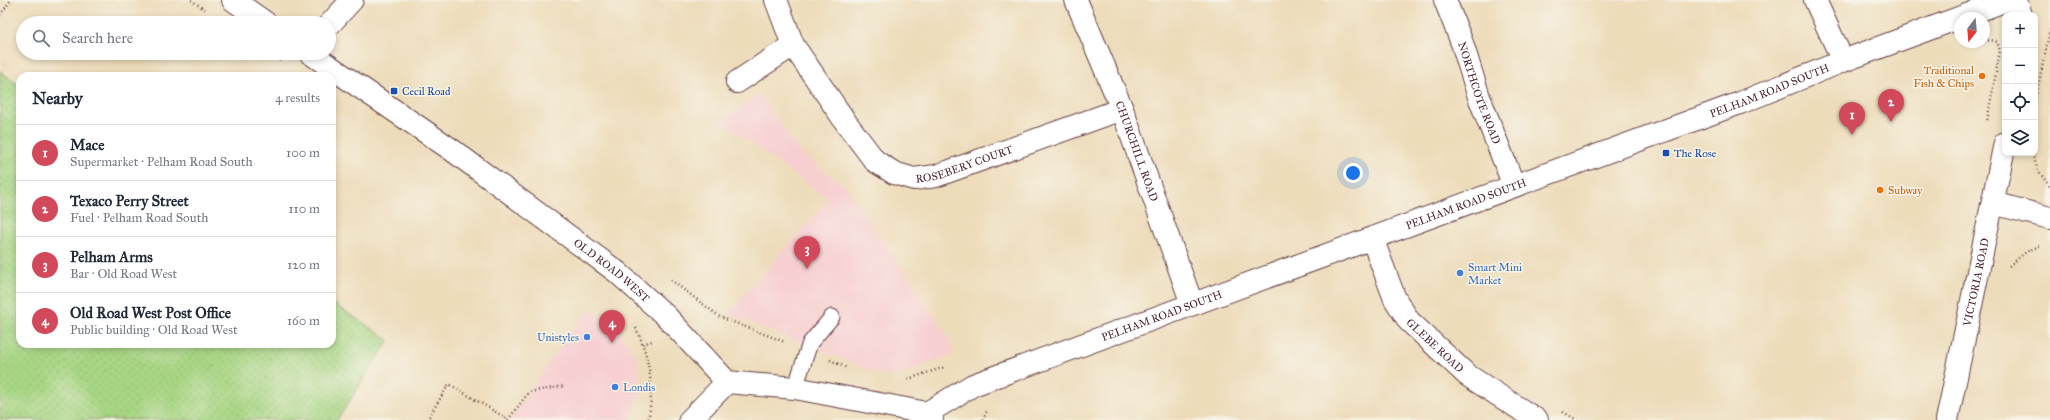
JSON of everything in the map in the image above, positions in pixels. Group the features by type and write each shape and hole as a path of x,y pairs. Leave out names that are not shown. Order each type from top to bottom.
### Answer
{"street":[{"path":"233,0 256,16"},
{"path":"336,17 352,0"},
{"name":"ROSEBERY COURT","path":"776,0 793,45 847,124 875,161 894,173 914,179 936,176 1122,109"},
{"name":"CHURCHILL ROAD","path":"1076,0 1122,109 1192,304"},
{"name":"NORTHCOTE ROAD","path":"1445,0 1462,43 1479,97 1514,186"},
{"path":"1815,0 1843,61"},
{"name":"PELHAM ROAD SOUTH","path":"929,417 973,385 1740,103 1843,61 2007,0"},
{"path":"2016,0 2020,12"},
{"path":"737,82 793,45"},
{"name":"OLD ROAD WEST","path":"320,60 452,150 617,272 666,316 727,382"},
{"name":"VICTORIA ROAD","path":"1947,420 2003,156"},
{"path":"1994,203 2050,218"},
{"name":"GLEBE ROAD","path":"1372,238 1395,300 1409,321 1468,375 1537,420"},
{"path":"690,420 727,382 795,388 929,417"}],"lane":[{"path":"795,388 810,344 832,317"}],"path":[{"path":"0,15 11,0"},
{"path":"2038,87 2050,30"},
{"path":"2033,156 2038,170 2050,187"},
{"path":"635,327 643,344 650,376 650,406 648,420"},
{"path":"830,360 854,371"},
{"path":"906,380 952,365"},
{"path":"427,420 449,384 508,420 529,392 564,386"}],"shaded area":[{"path":"759,94 800,153 845,186 946,333 954,354 901,374 886,376 728,314 829,199 720,121"},
{"path":"590,309 618,329 637,358 642,392 629,420 513,420 513,417 553,357"}],"green space":[{"path":"0,71 16,83 16,348 336,348 336,306 389,340 337,420 0,420"}],"place":[{"name":"Traditional Fish & Chips","path":"1982,76"},
{"name":"Cecil Road","path":"394,91"},
{"name":"Texaco Perry Street","path":"1891,122"},
{"name":"Mace","path":"1852,135"},
{"name":"The Rose","path":"1666,153"},
{"name":"Subway","path":"1880,190"},
{"name":"Pelham Arms","path":"807,269"},
{"name":"Smart Mini Market","path":"1460,273"},
{"name":"Unistyles","path":"587,337"},
{"name":"Old Road West Post Office","path":"612,343"},
{"name":"Londis","path":"615,387"}]}
